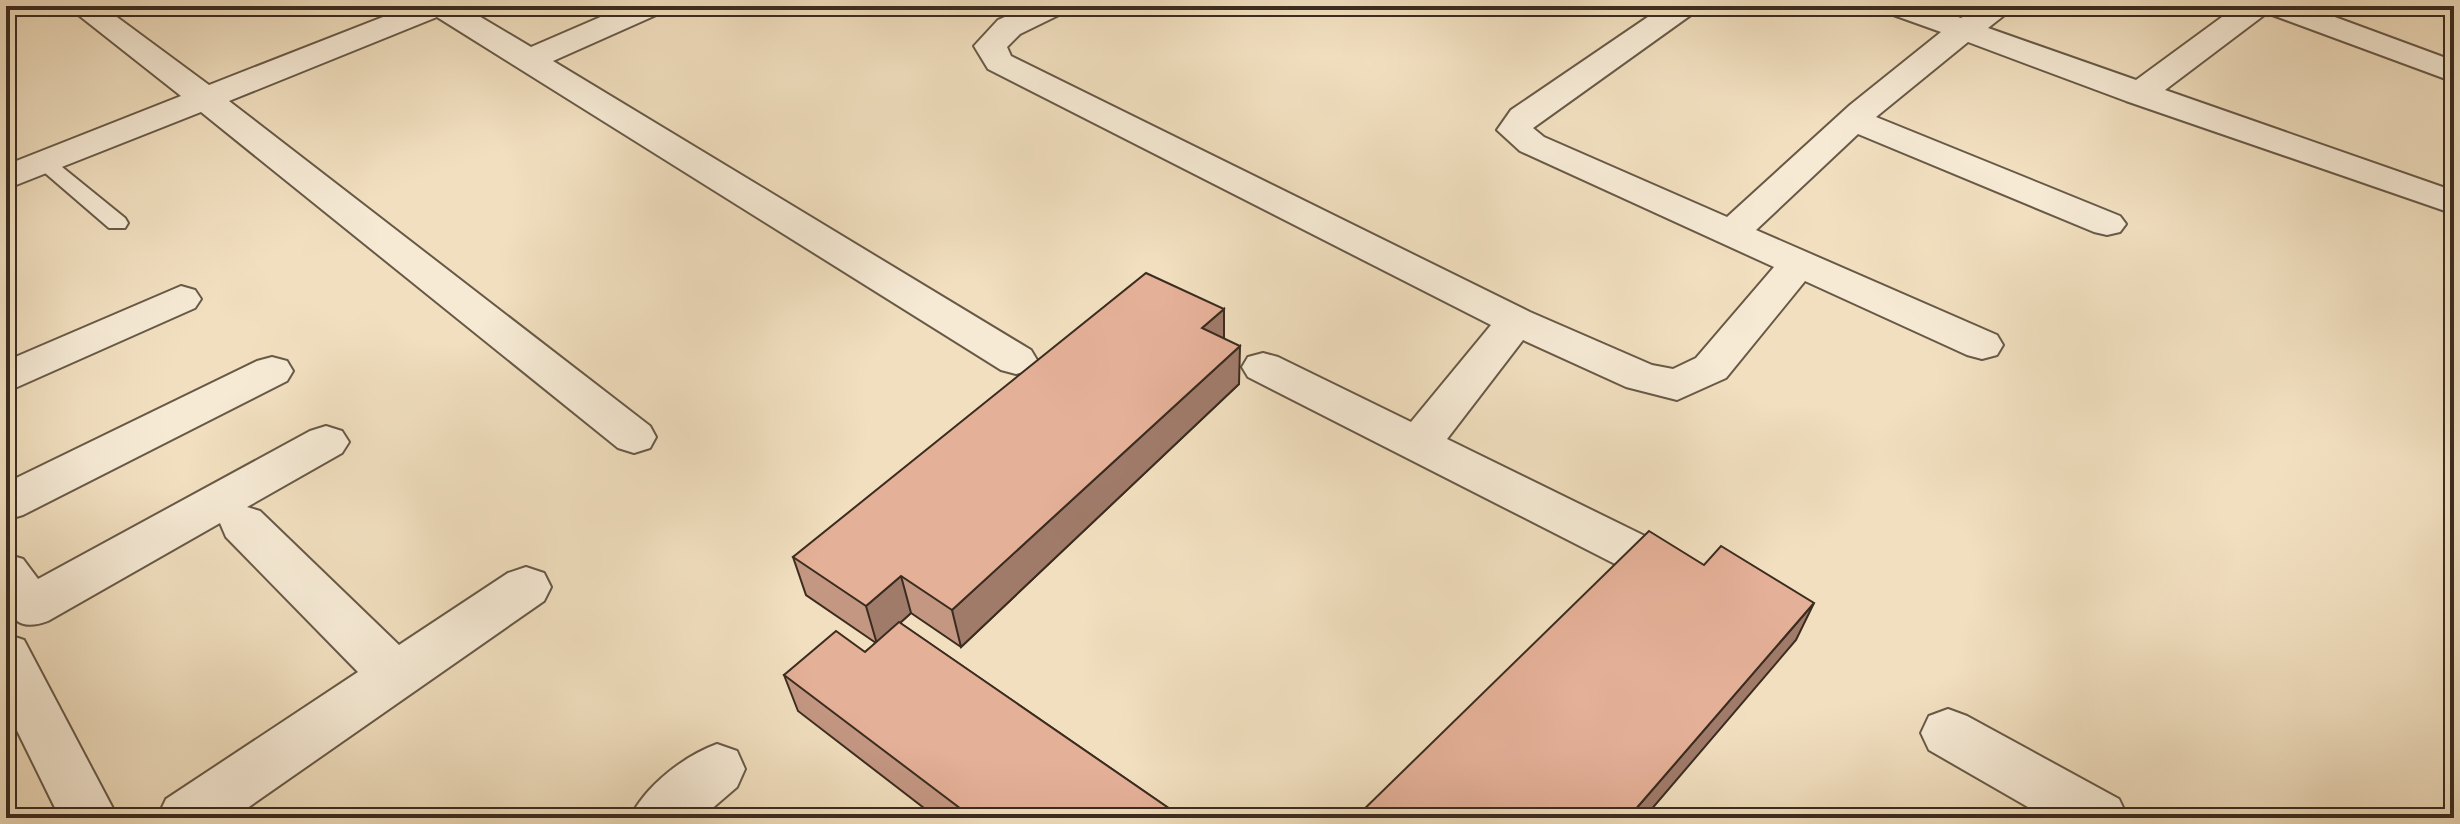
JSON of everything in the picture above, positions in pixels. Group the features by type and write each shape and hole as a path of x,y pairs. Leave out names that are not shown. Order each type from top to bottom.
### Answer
{"street":[{"path":"82,6 134,43 634,437"},
{"path":"6,178 202,99 360,23 440,6 1016,360"},
{"path":"529,60 652,6"},
{"path":"1054,6 1009,27 990,46 999,62 1516,321 1641,377 1677,385 1711,368 1800,262"},
{"path":"1684,6 1523,117 1514,130 1532,144 1982,345"},
{"path":"1896,6 2138,94 2454,203"},
{"path":"1732,232 1963,29 2001,6"},
{"path":"2138,94 2256,6"},
{"path":"2277,6 2454,72"},
{"path":"1855,121 2107,224"},
{"path":"6,378 181,299"},
{"path":"1418,444 1516,321"},
{"path":"1263,367 1638,554"},
{"path":"6,503 272,371"},
{"path":"6,573 30,607 326,442"},
{"path":"243,524 396,676"},
{"path":"186,818 526,587"},
{"path":"6,655 89,818"},
{"path":"1948,733 2099,818"},
{"path":"659,818 717,769"}],"lane":[{"path":"44,162 117,223"}],"building":[{"path":"1146,273 1224,309 1202,328 1240,346 952,610 901,576 866,606 793,557"},
{"path":"1649,531 1704,565 1721,546 1814,603 1628,818 1355,818"},
{"path":"899,622 1183,818 973,818 784,675 836,631 865,652"}]}
